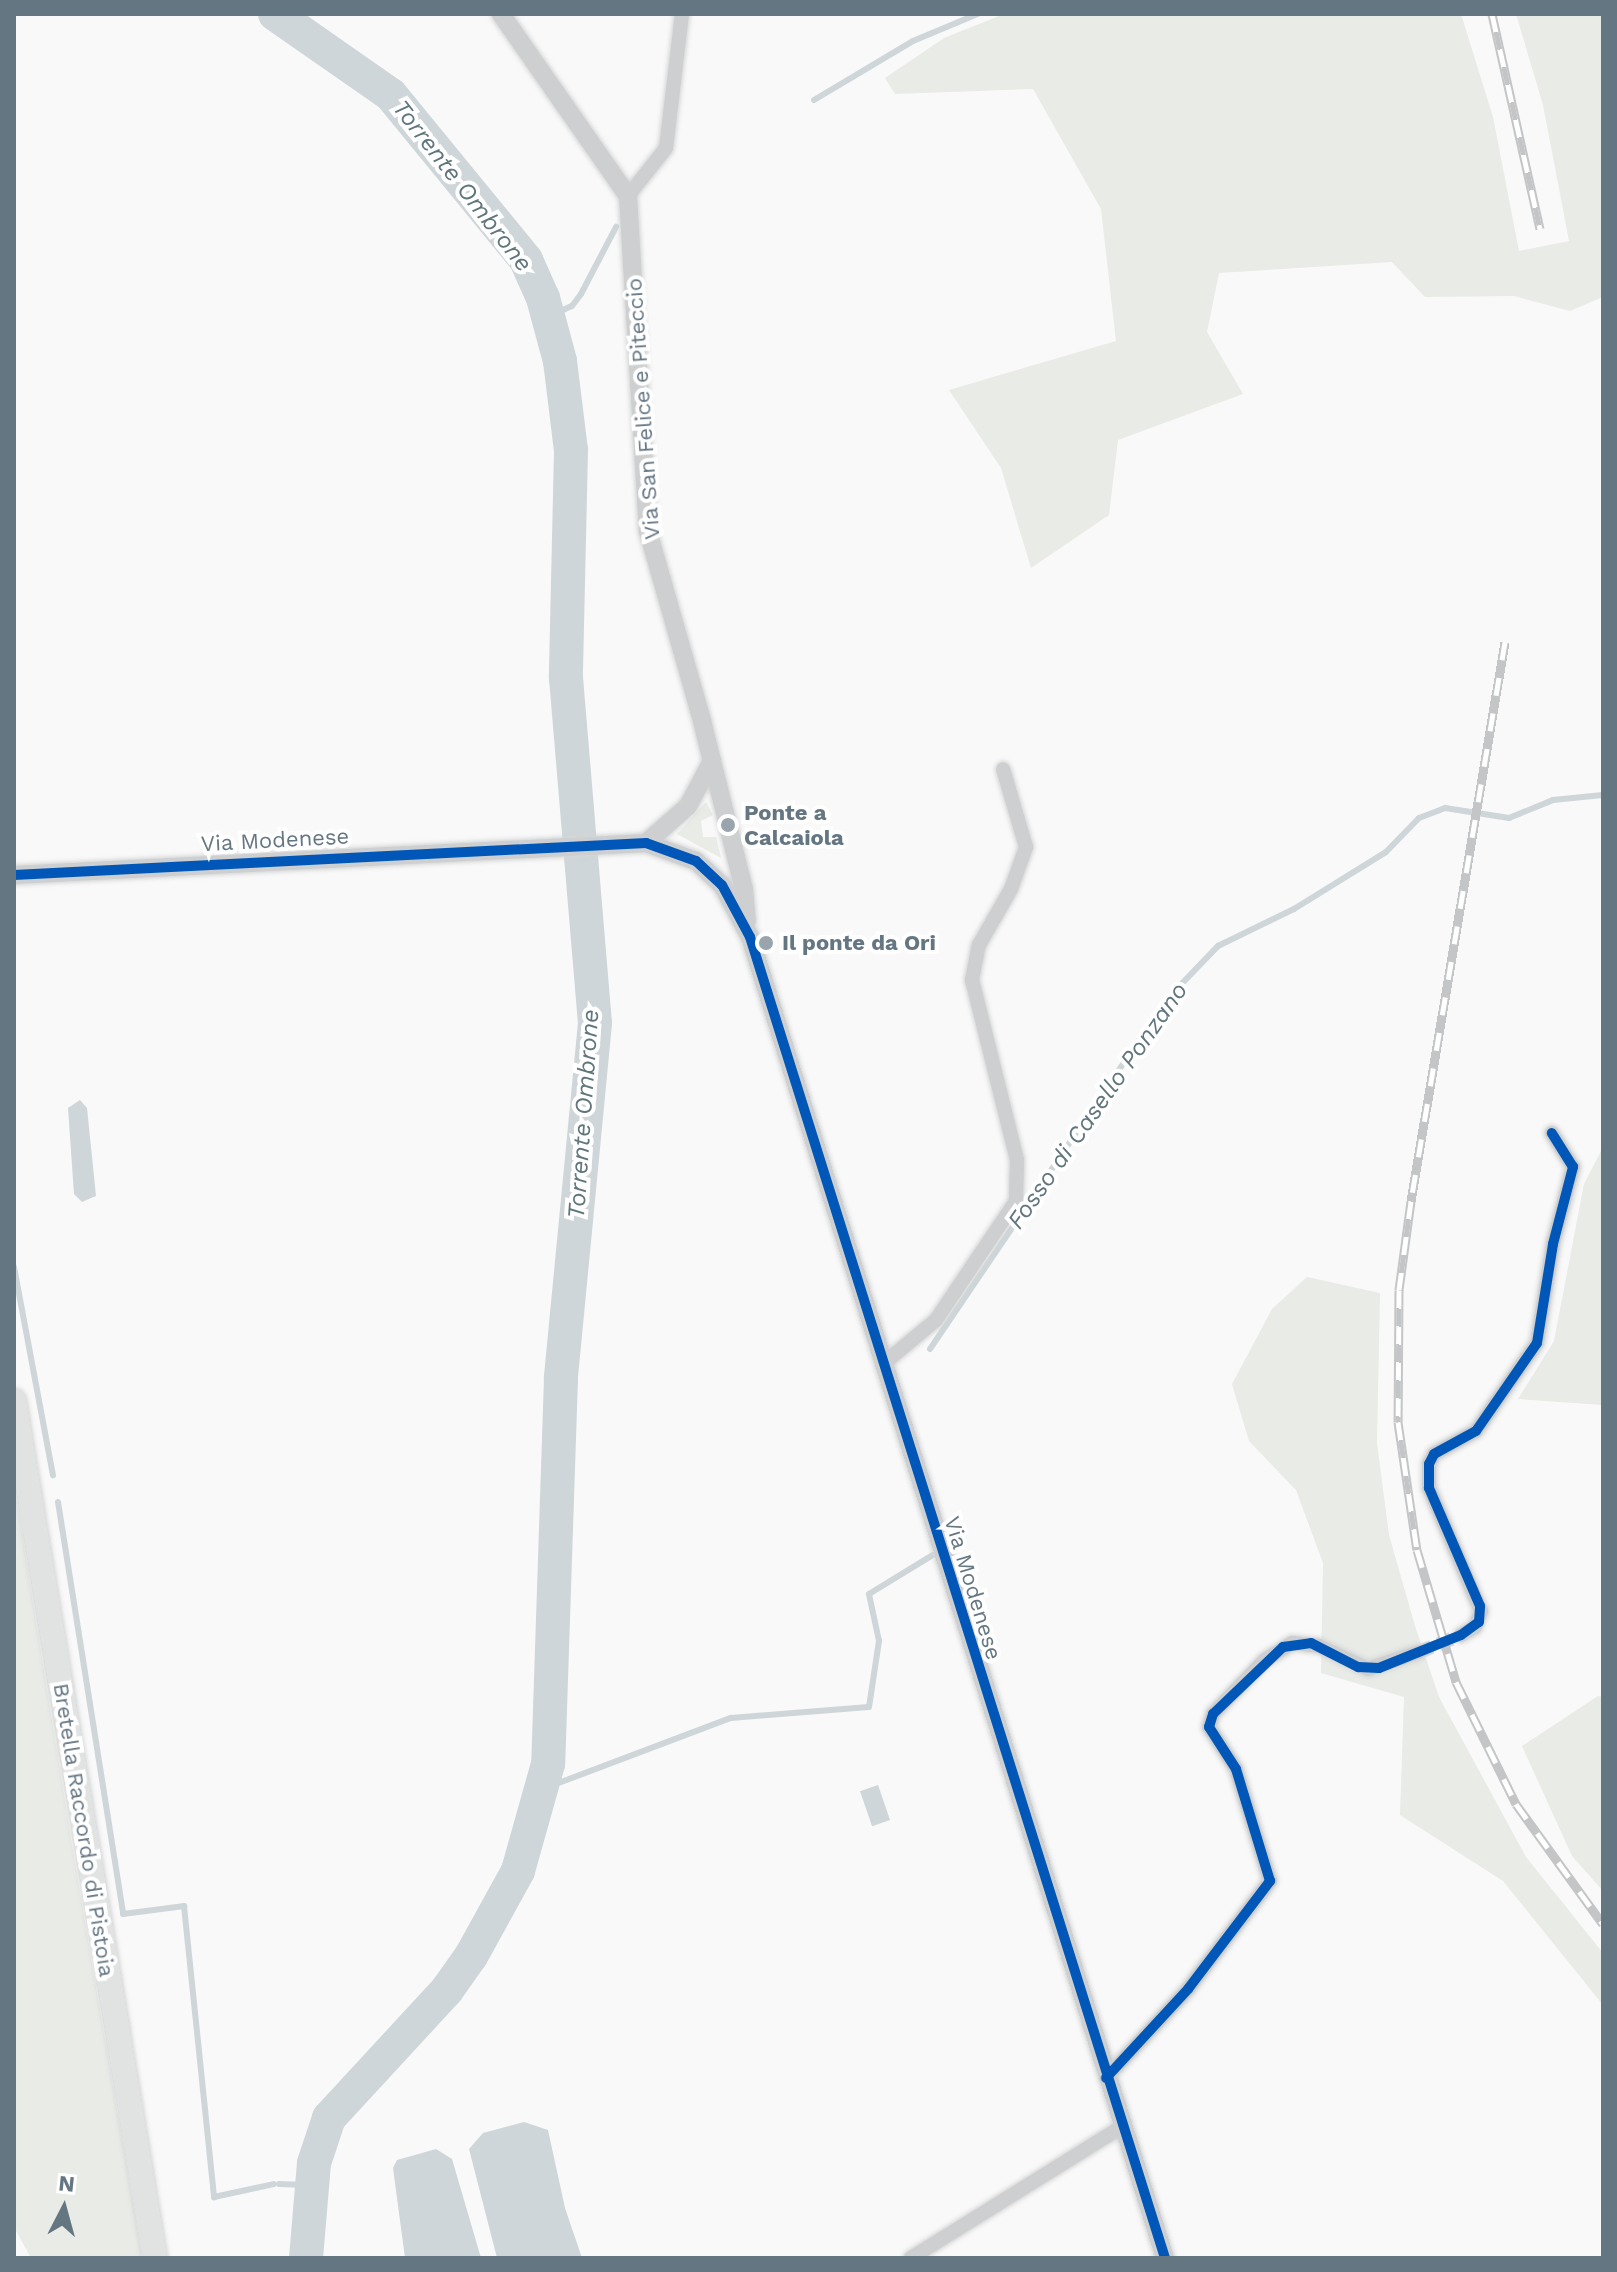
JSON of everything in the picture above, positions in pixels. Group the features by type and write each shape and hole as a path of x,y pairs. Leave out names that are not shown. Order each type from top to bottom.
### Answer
{"main road":[{"name":"Bretella Raccordo di Pistoia","path":"14,1401 155,2258"}],"street":[{"path":"501,14 628,196 666,148 682,14"},
{"name":"Via San Felice e Piteccio","path":"628,196 648,531 744,889 747,928"},
{"path":"712,761 688,806 646,843 707,868 747,928"},
{"path":"883,1364 936,1320 1016,1201 1017,1160 972,980 979,945 1011,889 1026,847 1003,769"},
{"name":"Via Modenese","path":"14,875 646,843"},
{"name":"Via Modenese","path":"747,928 1120,2128 1165,2258"},
{"path":"1461,1635 1475,1627 1481,1611 1429,1488 1429,1464 1434,1454 1476,1431 1537,1343 1553,1244 1573,1167 1552,1133"},
{"path":"1106,2078 1188,1989 1270,1881 1236,1769 1209,1727 1213,1714 1265,1660 1292,1643 1319,1646 1368,1669 1419,1652"},
{"path":"911,2258 1120,2128"}],"shaded area":[{"path":"1004,14 1461,14 1493,117 1519,251 1569,241 1543,105 1516,14 1603,14 1603,297 1570,311 1514,296 1425,297 1392,262 1219,273 1207,332 1243,394 1118,440 1109,515 1031,568 1001,468 949,390 1116,341 1101,209 1033,89 895,94 885,78 944,38"},
{"path":"706,802 713,815 701,821 703,837 716,837 721,858 677,834"},
{"path":"80,1100 87,1108 96,1196 82,1202 74,1194 68,1108"},
{"path":"1603,1147 1603,1405 1518,1399 1554,1341 1584,1184"},
{"path":"1307,1277 1380,1293 1377,1443 1389,1535 1415,1626 1439,1697 1526,1857 1603,1953 1603,2005 1503,1881 1400,1815 1404,1697 1321,1673 1323,1563 1296,1490 1249,1441 1232,1384 1272,1309"},
{"path":"14,1484 142,2258 31,2258 14,2227"},
{"path":"1598,1696 1603,1697 1603,1891 1572,1856 1522,1746"},
{"path":"878,1785 890,1820 872,1826 860,1791"},
{"path":"524,2122 548,2130 565,2208 582,2258 497,2258 469,2149 483,2133"},
{"path":"436,2149 452,2159 481,2258 405,2258 393,2168 397,2160"}],"waterway":[{"name":"Torrente Ombrone","path":"275,14 391,95 526,260 543,298 560,361 571,450 566,678 595,1023 561,1378 548,1764 518,1871 471,1956 447,1990 329,2118 314,2163 306,2258"},
{"path":"814,100 913,41 978,14"},
{"path":"548,317 572,306 616,227"},
{"name":"Fosso di Casello Ponzano","path":"930,1349 1167,999 1218,946 1294,909 1386,852 1419,818 1445,808 1509,818 1553,800 1603,795"},
{"path":"14,1267 53,1475"},
{"path":"58,1502 123,1914 184,1906 214,2197 274,2184"},
{"name":"Fosso di Casello Ponzano","path":"540,1790 731,1718 869,1707 879,1641 869,1594 933,1555"},
{"path":"279,2184 312,2185"}],"tunnel":[{"path":"1419,1652 1461,1635"}],"railway":[{"path":"1492,14 1540,229"},
{"path":"1505,642 1411,1201 1399,1290 1398,1422 1417,1550 1456,1682 1516,1804 1603,1924"}],"cycle path":[{"path":"14,875 646,843 696,861 722,885 750,937 1165,2258"},
{"path":"1106,2078 1188,1989 1270,1881 1236,1769 1209,1727 1213,1714 1283,1647 1311,1643 1358,1667 1379,1668 1461,1635 1479,1622 1480,1606 1429,1488 1429,1464 1434,1454 1476,1431 1537,1343 1553,1244 1573,1167 1552,1133"}],"place":[{"name":"Ponte a Calcaiola","path":"728,825"},
{"name":"Il ponte da Ori","path":"766,943"}]}
